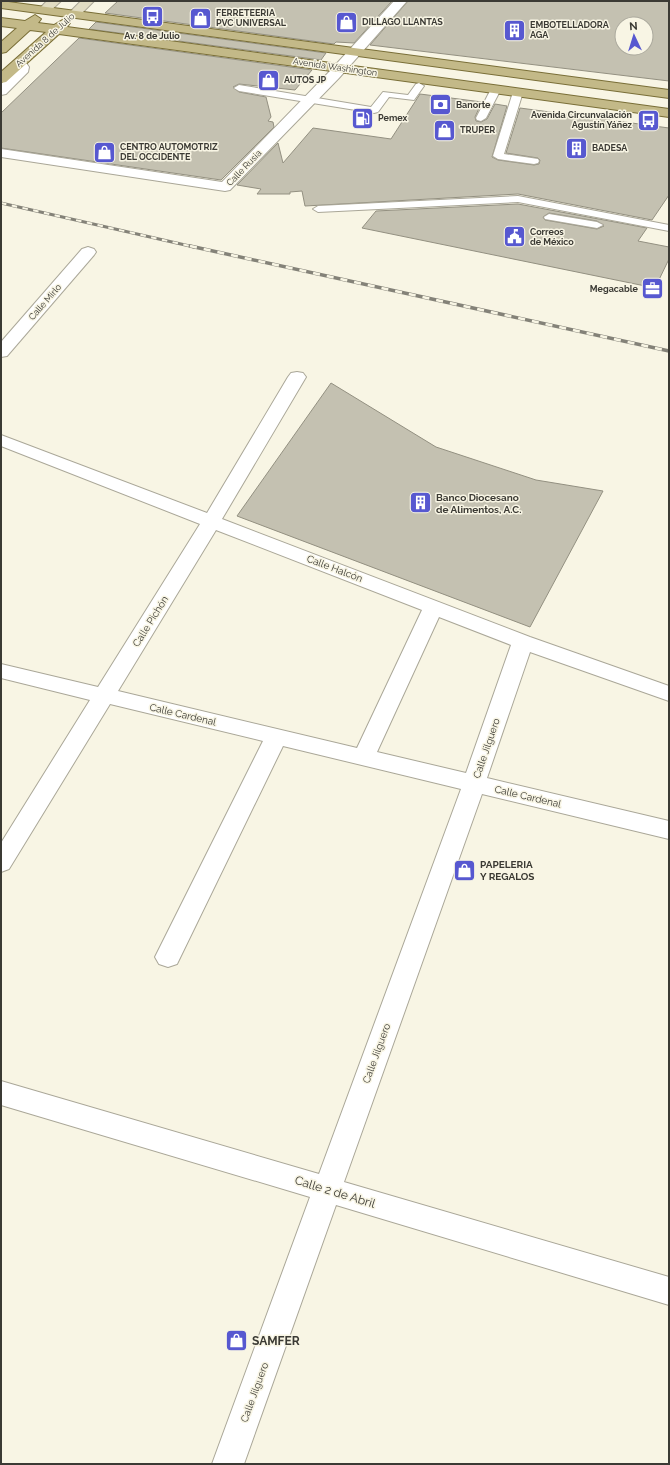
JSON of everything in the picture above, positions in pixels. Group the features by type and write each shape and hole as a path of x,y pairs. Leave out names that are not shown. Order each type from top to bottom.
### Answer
{"main road":[{"name":"Avenida Washington","path":"1,4 669,94"},
{"path":"1,49 44,10"},
{"name":"Avenida 8 de Julio","path":"1,79 74,14"},
{"name":"Avenida Washington","path":"1,22 669,113"}],"street":[{"path":"44,10 55,1"},
{"name":"Avenida 8 de Julio","path":"74,14 88,1"},
{"name":"Calle Rusia","path":"1,153 225,187 310,100 401,1"},
{"path":"1,91 21,72 22,67 19,63"},
{"name":"Calle Mirlo","path":"1,352 88,252"},
{"name":"Calle Pichón","path":"1,863 212,520 297,377"},
{"name":"Calle Halcón","path":"1,440 212,520 523,642 669,694"},
{"path":"364,757 434,607"},
{"name":"Calle Jilguero","path":"228,1464 474,783 523,642"},
{"name":"Calle Cardenal","path":"1,671 669,830"},
{"path":"168,957 276,737"},
{"name":"Calle 2 de Abril","path":"1,1093 669,1291"}],"lane":[{"path":"239,88 374,110 386,94 411,98 419,86"},
{"path":"481,118 496,90"},
{"path":"518,92 498,156 534,161"},
{"path":"318,209 518,199 669,228"},
{"path":"549,217 669,238"}],"building":[{"path":"118,1 392,1 354,43 336,42 334,44 105,13"},
{"name":"EMBOTELLADORA AGA","path":"408,1 669,1 669,81 370,45"},
{"path":"96,22 326,53 321,60 89,29"},
{"path":"79,38 312,70 295,90 239,84 233,87 239,92 266,97 271,117 268,121 273,122 274,127 221,180 1,148 1,113"},
{"path":"420,94 482,102 475,117 476,121 481,122 487,119 495,104 507,106 492,157 498,160 534,165 539,164 540,160 538,158 506,153 520,108 669,128 669,195 652,220 518,194 305,206 302,191 290,192 290,194 257,194 261,189 237,185 278,143 283,163 313,128 391,139"},
{"name":"Correos de México","path":"518,204 647,228 638,241 669,247 669,259 655,288 362,228 376,211","holes":["549,213 597,221 604,226 597,229 545,220 543,217"]},
{"name":"Banco Diocesano de Alimentos, A.C.","path":"331,383 436,447 536,480 603,491 530,627 237,516"}],"railway":[{"path":"1,203 194,247"},
{"path":"190,246 669,351"}],"place":[{"name":"Av. 8 de Julio","path":"152,17"},
{"name":"FERRETEERIA PVC UNIVERSAL","path":"201,18"},
{"name":"DILLAGO LLANTAS","path":"347,22"},
{"name":"EMBOTELLADORA AGA","path":"514,30"},
{"name":"AUTOS JP","path":"269,80"},
{"name":"Banorte","path":"441,105"},
{"name":"Pemex","path":"363,118"},
{"name":"Avenida Circunvalación Agustín Yáñez","path":"648,120"},
{"name":"TRUPER","path":"445,130"},
{"name":"BADESA","path":"576,148"},
{"name":"CENTRO AUTOMOTRIZ DEL OCCIDENTE","path":"104,152"},
{"name":"Correos de México","path":"514,237"},
{"name":"Megacable","path":"653,289"},
{"name":"Banco Diocesano de Alimentos, A.C.","path":"421,503"},
{"name":"PAPELERIA Y REGALOS","path":"465,870"},
{"name":"SAMFER","path":"236,1341"}]}
